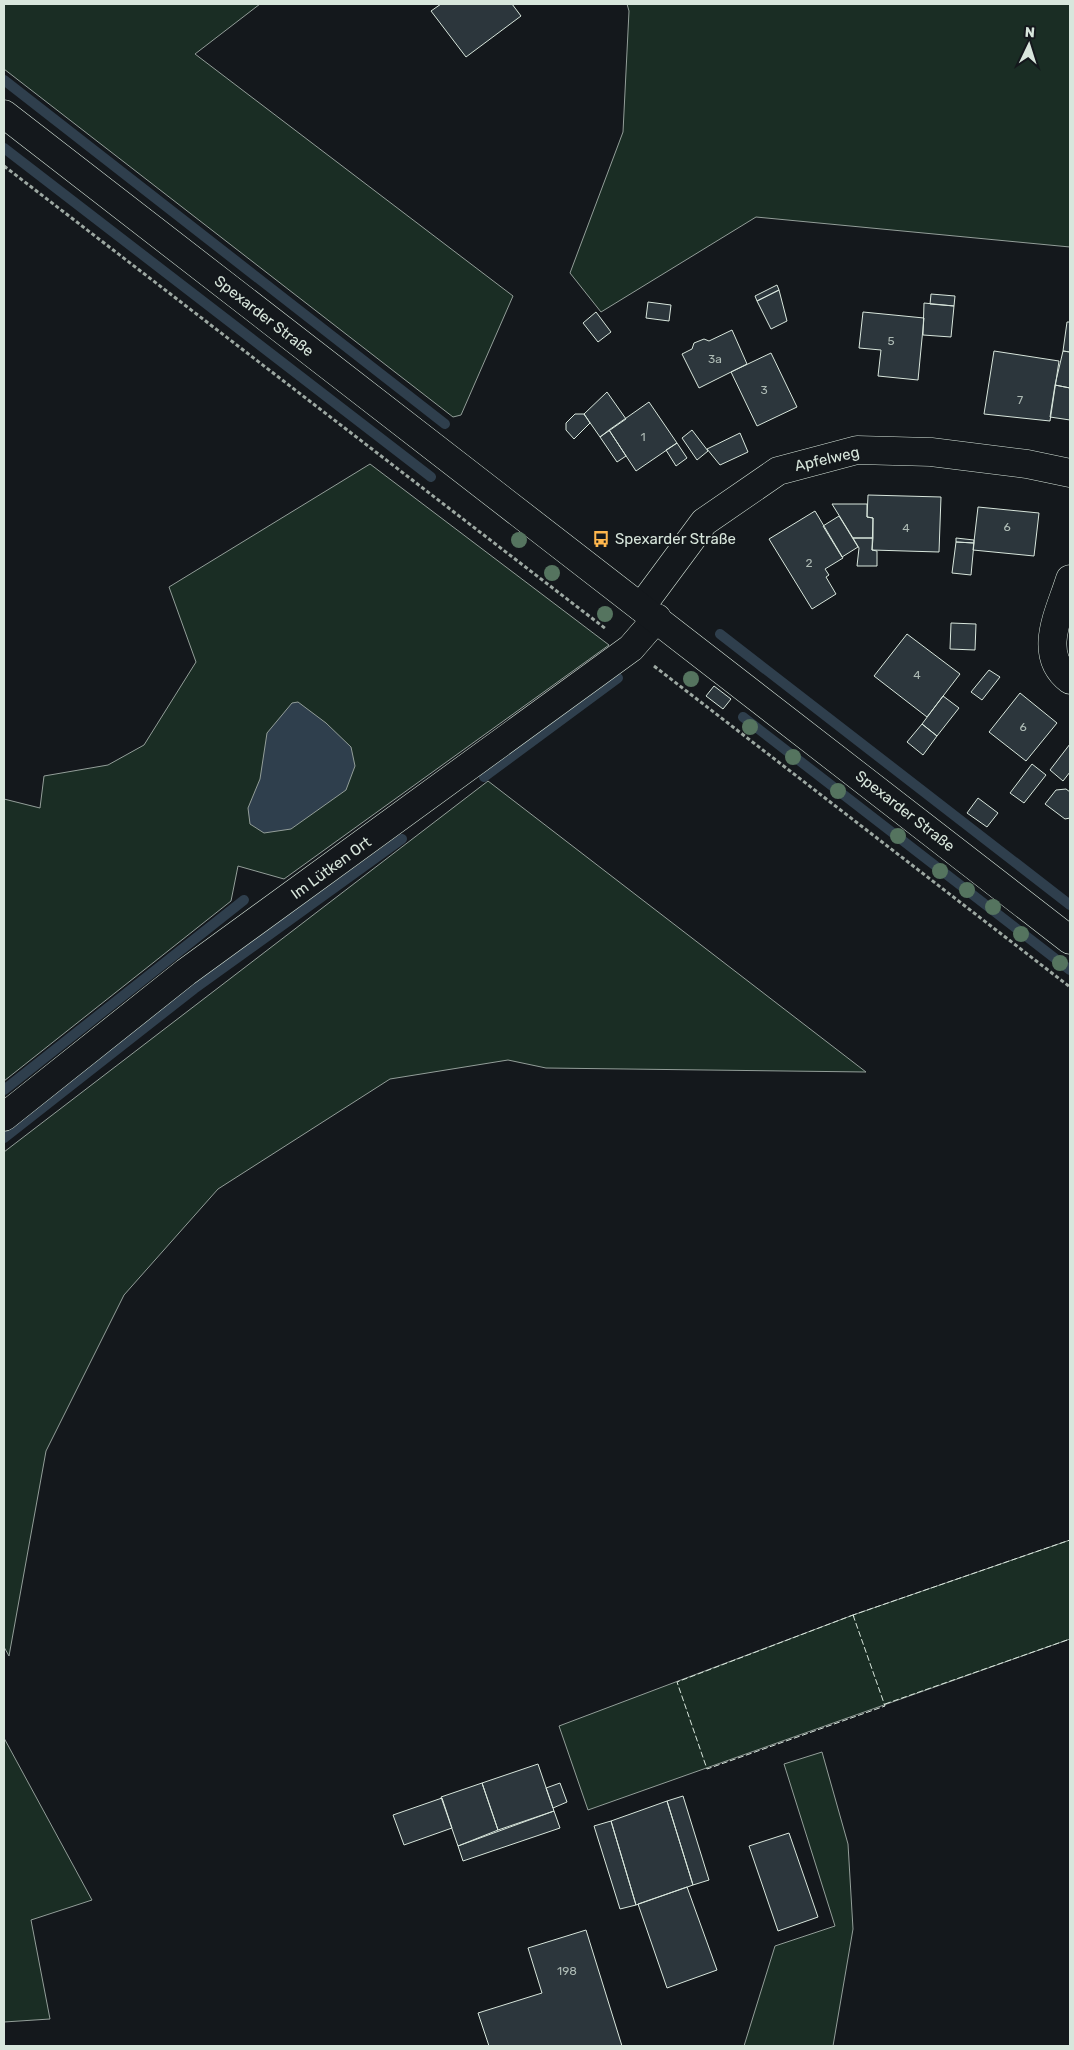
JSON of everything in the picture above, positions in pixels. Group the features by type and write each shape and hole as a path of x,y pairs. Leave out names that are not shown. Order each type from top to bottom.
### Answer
{"street":[{"name":"Spexarder Straße","path":"4,114 1070,940"},
{"name":"Apfelweg","path":"649,613 704,522 778,470 857,450 931,452 1027,464 1070,473"},
{"path":"1070,579 1050,642 1059,672 1070,680"},
{"name":"Im Lütken Ort","path":"4,1117 186,972 631,648 649,613"}],"path":[{"path":"4,166 1070,987"}],"green space":[{"path":"4,4 260,4 195,54 513,296 461,415 453,417 4,69"},
{"path":"627,4 1070,4 1070,247 756,217 601,312 570,273 623,132 629,11"},
{"path":"370,464 609,645 284,879 238,866 231,901 4,1081 4,799 40,808 44,776 108,765 144,745 196,662 169,587"},
{"path":"488,781 866,1072 546,1068 508,1060 390,1079 218,1189 124,1295 46,1451 9,1656 4,1647 4,1152"},
{"path":"1070,1540 1070,1639 588,1810 559,1726 853,1615"},
{"path":"4,1738 92,1900 31,1920 50,2019 4,2022"},
{"path":"822,1752 848,1844 853,1929 833,2046 744,2046 775,1946 835,1926 784,1764"}],"water":[{"path":"298,702 326,723 351,747 355,766 346,790 291,829 264,833 250,824 248,808 260,779 267,733 292,703"}],"building":[{"path":"441,4 512,4 521,16 466,57 431,11"},
{"path":"777,285 779,290 757,301 755,296"},
{"path":"779,290 787,321 771,329 757,301"},
{"path":"931,294 955,296 954,306 930,304"},
{"path":"648,302 671,305 669,321 646,318"},
{"path":"924,303 954,306 951,337 923,335"},
{"path":"596,312 611,332 598,342 583,323"},
{"path":"863,312 924,318 918,380 878,376 881,350 859,348"},
{"path":"1067,322 1070,322 1070,352 1063,351"},
{"path":"732,330 747,364 699,388 682,354 692,349 694,343 704,339 709,341"},
{"path":"994,351 1059,361 1050,421 984,414"},
{"path":"1063,351 1070,352 1070,388 1055,385"},
{"path":"771,353 797,407 757,426 731,372"},
{"path":"1055,385 1070,388 1070,420 1050,417"},
{"path":"607,392 626,419 600,437 584,414"},
{"path":"649,402 677,443 636,471 609,430"},
{"path":"575,414 584,414 590,423 574,439 566,430 566,423"},
{"path":"609,430 626,456 617,462 600,437"},
{"path":"692,430 708,451 697,460 682,438"},
{"path":"740,433 748,452 720,465 707,449"},
{"path":"677,443 687,458 676,466 666,450"},
{"path":"868,495 941,497 939,552 872,550 873,518 867,517"},
{"path":"832,504 867,504 867,517 873,518 873,538 853,538"},
{"path":"978,507 1039,513 1034,556 973,550"},
{"path":"815,511 843,558 825,569 829,575 826,577 836,594 812,609 769,539"},
{"path":"839,516 858,547 842,557 823,526"},
{"path":"853,538 873,538 872,550 877,551 877,566 857,566 859,548"},
{"path":"956,538 974,540 974,543 956,542"},
{"path":"956,542 974,543 971,575 952,573"},
{"path":"951,623 976,624 975,650 950,649"},
{"path":"907,634 960,674 927,717 874,676"},
{"path":"989,670 1000,677 982,700 971,692"},
{"path":"714,686 731,699 723,709 706,696"},
{"path":"1020,693 1057,723 1026,761 989,732"},
{"path":"943,696 959,708 937,736 922,724"},
{"path":"922,724 937,736 923,755 907,742"},
{"path":"1070,744 1070,772 1063,781 1050,770"},
{"path":"1032,764 1046,775 1024,803 1010,793"},
{"path":"1066,789 1070,792 1070,818 1065,819 1045,804 1056,790"},
{"path":"978,798 998,813 987,827 967,813"},
{"path":"538,1764 554,1811 498,1830 482,1783"},
{"path":"482,1783 498,1830 458,1846 441,1797"},
{"path":"560,1783 567,1802 553,1808 546,1788"},
{"path":"683,1796 709,1880 693,1885 667,1801"},
{"path":"442,1798 452,1828 404,1845 393,1815"},
{"path":"667,1801 693,1885 636,1905 611,1821"},
{"path":"554,1811 560,1828 463,1861 458,1846"},
{"path":"611,1821 636,1905 620,1909 594,1826"},
{"path":"789,1833 818,1917 778,1931 749,1846"},
{"path":"687,1887 717,1970 667,1988 638,1904"},
{"path":"586,1930 622,2046 489,2046 478,2013 542,1993 528,1948"}],"waterway":[{"path":"4,80 445,424"},
{"path":"4,148 431,477"},
{"path":"720,634 1070,905"},
{"path":"484,777 618,678"},
{"path":"743,717 1070,970"},
{"path":"4,1138 194,989 402,839"},
{"path":"4,1090 244,900"}],"fence":[{"path":"854,1617 853,1615 1070,1540"},
{"path":"853,1615 885,1706 707,1769 677,1682 853,1615"},
{"path":"885,1704 1070,1639"}],"place":[{"name":"Spexarder Straße","path":"601,539"}]}
